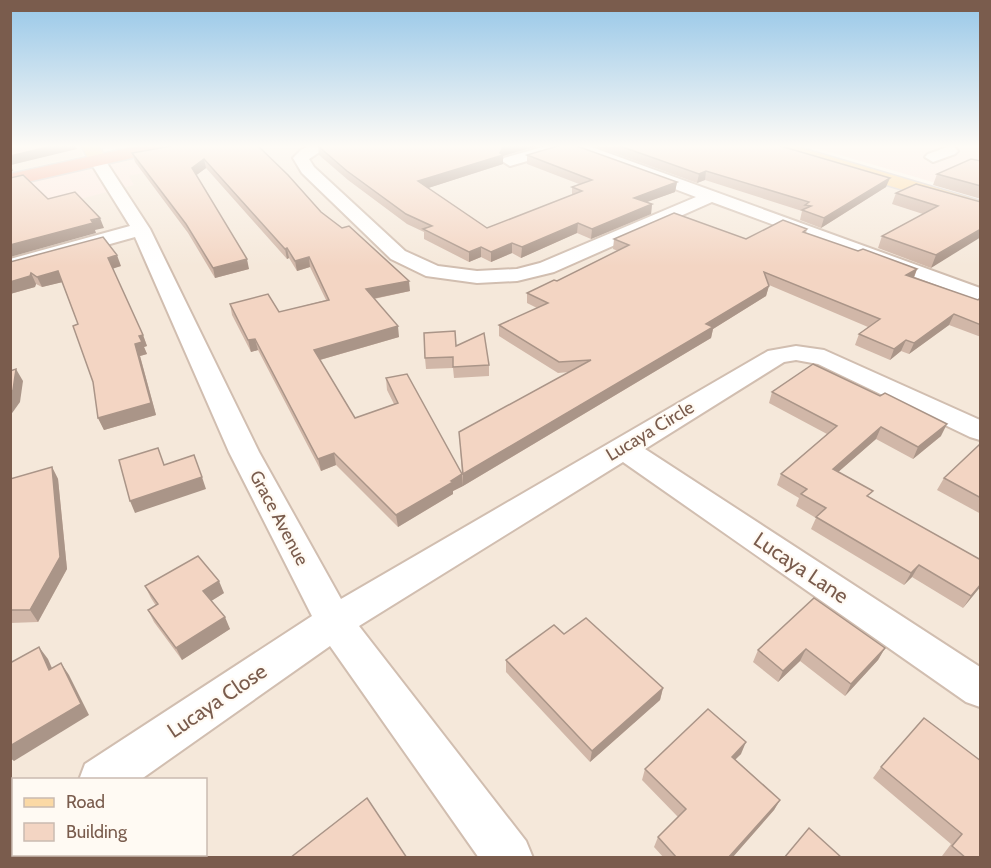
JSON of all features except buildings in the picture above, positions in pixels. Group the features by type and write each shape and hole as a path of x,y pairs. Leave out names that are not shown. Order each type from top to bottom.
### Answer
{"main road":[{"path":"909,186 981,207"},
{"path":"938,186 981,198"}],"street":[{"name":"Grace Avenue","path":"114,186 141,229 244,452 334,622 509,858"},
{"path":"324,186 390,249 424,268 444,274 496,277 547,268 712,196"},
{"path":"683,186 981,295"},
{"path":"10,266 141,229"},
{"name":"Lucaya Circle","path":"334,622 622,447 769,360 784,354 810,354 839,363 981,430"},
{"name":"Lucaya Lane","path":"622,447 981,689"},
{"name":"Lucaya Close","path":"103,778 334,622"}],"shaded area":[{"path":"10,186 892,186 980,212 980,857 11,857"},
{"path":"11,186 132,186 11,217"},
{"path":"944,186 980,186 980,196"}]}
